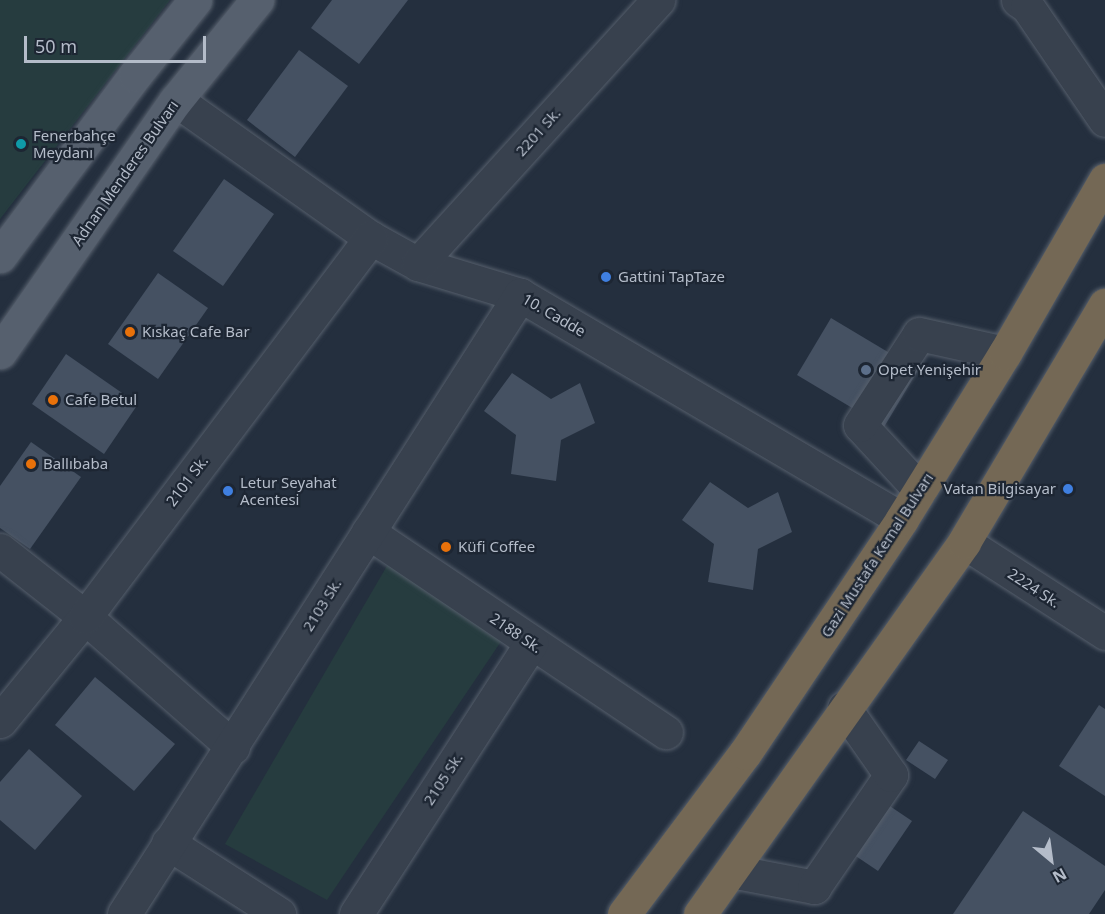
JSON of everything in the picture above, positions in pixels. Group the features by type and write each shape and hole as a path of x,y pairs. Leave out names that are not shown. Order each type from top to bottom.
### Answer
{"highway":[{"name":"Gazi Mustafa Kemal Bulvarı","path":"624,914 745,753 902,519 1005,353 1105,180"},
{"path":"700,914 964,542 1105,305"}],"main road":[{"path":"0,256 135,75 195,0"},
{"name":"Adnan Menderes Bulvarı","path":"0,352 176,100 257,0"}],"street":[{"name":"2201 Sk.","path":"418,264 658,0"},
{"path":"1018,0 1027,6 1105,120"},
{"name":"10. Cadde","path":"176,100 371,238 418,264 520,295 902,519"},
{"name":"2101 Sk.","path":"0,721 85,617 371,238"},
{"name":"2103 Sk.","path":"124,914 168,843 233,747 520,295"},
{"path":"920,490 860,425 919,334 1005,353"},
{"name":"2188 Sk.","path":"368,532 666,732"},
{"name":"2224 Sk.","path":"964,542 1105,633"},
{"path":"0,550 85,617 233,747"},
{"name":"2105 Sk.","path":"356,914 531,643"},
{"path":"731,871 814,887 891,775 844,708"},
{"path":"168,843 279,914"}],"green space":[{"path":"0,0 170,0 0,219"},
{"path":"391,559 504,637 327,900 225,844"}],"building":[{"path":"332,0 408,0 359,64 311,28"},
{"path":"299,50 348,86 295,157 247,120"},
{"path":"224,179 274,214 223,286 173,251"},
{"path":"158,273 208,308 158,379 108,344"},
{"path":"831,318 918,370 884,427 797,375"},
{"path":"66,354 138,404 104,454 32,404"},
{"path":"512,373 551,399 580,383 595,423 561,440 556,481 511,474 516,435 484,411"},
{"path":"31,442 81,477 30,549 0,528 0,486"},
{"path":"710,482 748,508 778,492 792,532 758,549 753,590 708,582 714,544 682,520"},
{"path":"95,677 175,744 134,791 55,725"},
{"path":"1099,705 1105,709 1105,796 1059,766"},
{"path":"919,741 948,760 935,779 906,760"},
{"path":"29,749 82,796 35,850 0,820 0,782"},
{"path":"869,792 912,821 878,871 835,842"},
{"path":"1023,811 1105,866 1105,890 1089,914 953,914"}],"place":[{"name":"Fenerbahçe Meydanı","path":"21,144"},
{"name":"Gattini TapTaze","path":"606,277"},
{"name":"Kıskaç Cafe Bar","path":"130,332"},
{"name":"Opet Yenişehir","path":"866,370"},
{"name":"Cafe Betul","path":"53,400"},
{"name":"Ballıbaba","path":"31,464"},
{"name":"Vatan Bilgisayar","path":"1068,489"},
{"name":"Letur Seyahat Acentesi","path":"228,491"},
{"name":"Küfi Coffee","path":"446,547"}]}
